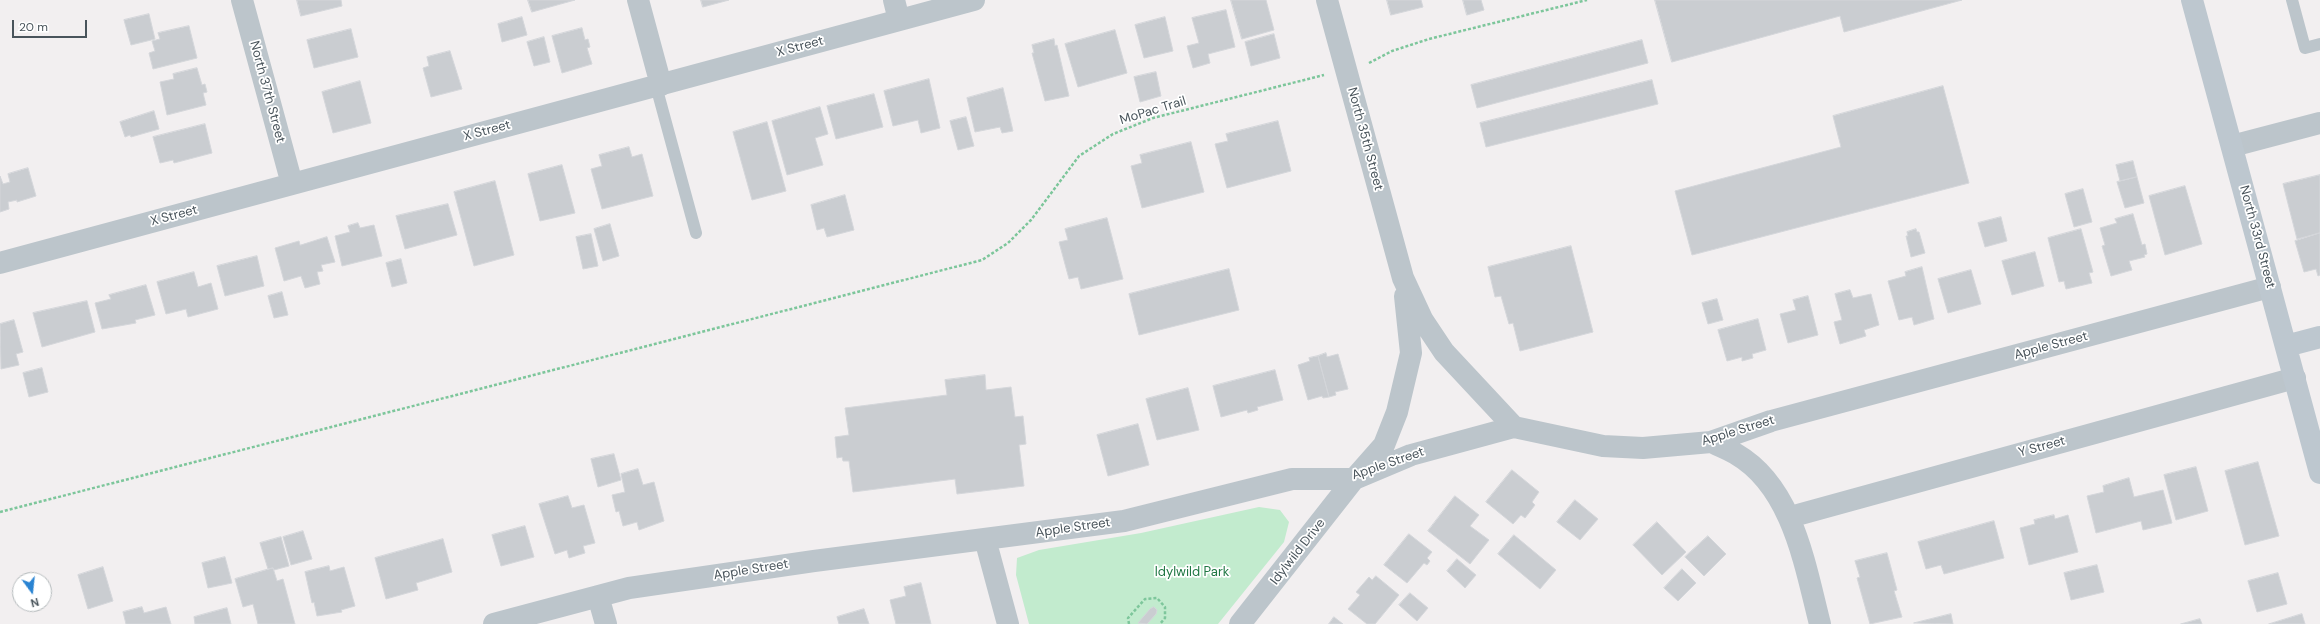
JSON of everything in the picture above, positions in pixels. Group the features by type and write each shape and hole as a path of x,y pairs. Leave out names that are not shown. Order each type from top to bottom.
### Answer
{"main road":[{"name":"North 33rd Street","path":"2192,0 2320,473"},
{"path":"2286,346 2320,337"}],"street":[{"name":"North 37th Street","path":"242,0 292,184"},
{"path":"638,0 658,85"},
{"name":"X Street","path":"0,262 658,85 896,10 974,0"},
{"name":"North 35th Street","path":"1327,0 1403,278 1411,353 1397,412 1384,446 1354,479"},
{"path":"2232,146 2320,123"},
{"name":"North 35th Street","path":"1403,278 1422,319 1444,352 1514,427"},
{"name":"Apple Street","path":"494,624 628,588 806,562 1124,521 1292,479 1354,479 1411,455 1514,427 1604,446 1643,448 1711,442 1771,421 2270,287"},
{"name":"Y Street","path":"1790,517 2295,378"},
{"path":"1711,442 1737,454 1756,470 1790,517 1820,624"},
{"name":"Idylwild Drive","path":"1240,624 1354,479"},
{"path":"984,539 1008,624"},
{"path":"598,596 606,624"}],"lane":[{"path":"2292,0 2305,48 2320,44"},
{"path":"658,85 696,233"}],"path":[{"path":"1362,66 1392,50 1429,39 1587,0"},
{"name":"MoPac Trail","path":"0,512 982,260 1008,243 1031,220 1079,156 1113,134 1153,118 1331,74"},
{"path":"1129,624 1128,618 1145,599 1157,598 1165,607 1165,618 1160,624"}],"green space":[{"name":"Idylwild Park","path":"1259,507 1280,510 1289,522 1284,542 1218,624 1029,624 1016,575 1017,558 1039,550 1141,533"}],"building":[{"path":"297,0 341,0 342,6 301,16"},
{"path":"528,0 575,0 532,12"},
{"path":"701,0 729,0 703,7"},
{"path":"1231,0 1266,0 1274,30 1242,39"},
{"path":"1387,0 1421,0 1423,7 1391,15"},
{"path":"1463,0 1481,0 1484,10 1467,15"},
{"path":"1655,0 1962,0 1844,32 1840,16 1672,62"},
{"path":"1226,10 1235,47 1208,54 1210,63 1193,68 1187,46 1199,43 1192,18"},
{"path":"149,14 155,39 131,45 124,20"},
{"path":"522,17 527,35 502,42 498,24"},
{"path":"1165,17 1173,51 1144,58 1135,25"},
{"path":"189,26 197,58 153,69 149,53 155,51 152,41 160,39 158,33"},
{"path":"582,28 585,40 588,39 590,47 587,48 592,64 562,73 552,36"},
{"path":"351,29 358,57 314,68 307,40"},
{"path":"1115,30 1127,73 1078,87 1065,44"},
{"path":"1274,34 1280,58 1251,66 1245,42"},
{"path":"544,37 550,62 534,66 527,42"},
{"path":"1054,39 1055,46 1057,45 1069,96 1045,101 1032,53 1034,53 1032,45"},
{"path":"1642,40 1648,63 1477,108 1471,85"},
{"path":"450,51 462,89 431,97 423,68 429,66 427,57"},
{"path":"197,68 202,85 205,84 207,92 203,93 206,105 167,115 160,82 174,79 173,74"},
{"path":"1156,72 1161,96 1140,102 1134,77"},
{"path":"929,79 940,128 921,133 918,120 893,126 884,91"},
{"path":"1652,80 1658,104 1486,147 1480,123"},
{"path":"360,81 371,123 333,133 322,92"},
{"path":"1943,86 1969,183 1692,255 1675,191 1841,147 1833,116"},
{"path":"1003,88 1013,131 1002,133 1000,127 975,132 967,98"},
{"path":"874,94 883,127 836,139 827,106"},
{"path":"820,107 828,134 815,138 823,165 787,175 772,121"},
{"path":"154,111 159,129 131,137 130,135 125,137 120,122"},
{"path":"966,117 974,146 958,150 950,121"},
{"path":"1278,121 1291,171 1227,188 1215,144 1228,141 1226,134"},
{"path":"767,122 786,191 752,200 733,132"},
{"path":"205,124 212,153 174,163 173,160 160,163 153,137"},
{"path":"1191,142 1204,192 1142,208 1131,166 1142,163 1140,155"},
{"path":"629,147 632,157 642,154 653,196 602,209 591,169 602,166 599,155"},
{"path":"2133,161 2137,177 2120,181 2116,165"},
{"path":"562,165 575,213 540,221 528,174"},
{"path":"28,168 36,196 17,202 17,200 8,202 9,209 0,212 0,176 3,184 10,182 8,174"},
{"path":"2320,175 2320,233 2297,239 2283,184"},
{"path":"2137,177 2144,203 2125,208 2117,182"},
{"path":"495,181 514,255 474,266 454,192"},
{"path":"2185,186 2202,244 2165,255 2149,196"},
{"path":"2083,189 2092,222 2074,227 2065,194"},
{"path":"845,195 854,230 827,237 824,228 817,230 811,205"},
{"path":"448,204 457,235 405,249 396,216"},
{"path":"2133,214 2142,245 2145,244 2147,254 2144,255 2145,257 2129,261 2132,270 2111,276 2102,246 2105,245 2100,228 2117,223 2115,219"},
{"path":"2001,217 2007,241 1985,247 1978,223"},
{"path":"1107,218 1123,279 1081,289 1078,277 1069,279 1059,242 1068,240 1065,229"},
{"path":"358,223 360,228 374,225 382,256 342,266 335,236 350,232 348,226"},
{"path":"610,224 619,256 603,261 594,229"},
{"path":"1916,229 1917,232 1919,232 1925,253 1911,257 1906,236 1908,236 1907,232"},
{"path":"2081,229 2093,272 2089,273 2092,283 2066,289 2064,281 2059,282 2048,238"},
{"path":"2320,233 2320,275 2318,276 2316,269 2304,272 2295,241"},
{"path":"591,234 598,266 583,269 576,237"},
{"path":"327,237 335,262 321,265 323,271 317,272 320,284 305,288 301,276 284,281 275,248 299,241 300,245"},
{"path":"1571,246 1593,332 1520,351 1513,323 1509,324 1501,296 1495,297 1488,267"},
{"path":"2035,252 2044,286 2012,295 2002,261"},
{"path":"257,256 264,286 225,296 217,266"},
{"path":"401,259 407,283 392,287 386,263"},
{"path":"1922,267 1934,319 1914,325 1912,317 1899,320 1888,281 1906,276 1905,272"},
{"path":"1229,269 1239,310 1139,335 1129,294"},
{"path":"1971,270 1981,304 1948,313 1938,279"},
{"path":"194,272 198,287 211,283 218,309 188,317 186,309 166,314 157,282"},
{"path":"146,285 155,315 135,320 136,323 102,329 95,303 111,299 109,295"},
{"path":"1850,290 1853,298 1871,294 1879,325 1864,330 1866,336 1840,344 1834,322 1842,320 1835,294"},
{"path":"282,292 288,315 274,318 268,296"},
{"path":"1808,296 1818,335 1788,343 1780,314 1796,310 1793,300"},
{"path":"1717,299 1723,320 1708,324 1702,303"},
{"path":"87,301 95,332 42,347 33,313"},
{"path":"1758,319 1766,350 1752,354 1753,358 1742,361 1742,357 1727,361 1718,330"},
{"path":"14,320 23,352 16,354 19,365 1,369 0,324"},
{"path":"1326,353 1327,357 1338,354 1348,389 1335,392 1336,395 1329,397 1318,356"},
{"path":"1318,356 1329,397 1323,398 1322,396 1308,400 1298,365 1310,361 1309,358"},
{"path":"42,368 48,392 29,397 23,373"},
{"path":"1275,370 1283,400 1257,407 1258,410 1248,413 1247,410 1221,417 1213,386"},
{"path":"985,375 986,390 1011,387 1015,417 1023,416 1026,444 1019,445 1024,486 957,494 955,479 853,492 849,461 843,461 842,457 837,458 835,437 849,435 845,408 947,395 945,380"},
{"path":"1188,388 1199,430 1157,440 1146,399"},
{"path":"1138,424 1149,465 1108,476 1097,435"},
{"path":"614,454 621,480 598,487 591,459"},
{"path":"2258,462 2279,536 2245,545 2225,471"},
{"path":"2196,467 2208,511 2176,520 2164,475"},
{"path":"638,469 643,485 654,482 664,521 639,530 637,522 623,526 619,511 616,512 612,495 625,492 621,474"},
{"path":"1512,470 1539,492 1532,502 1535,505 1525,518 1521,515 1513,524 1486,502"},
{"path":"2129,478 2134,497 2163,490 2172,523 2143,530 2141,521 2096,533 2087,496 2104,492 2103,486"},
{"path":"568,496 572,508 584,505 595,543 583,546 585,553 569,558 567,550 555,554 539,504"},
{"path":"1455,496 1479,515 1470,526 1489,540 1470,564 1428,531"},
{"path":"1575,500 1598,519 1580,540 1557,522"},
{"path":"2054,515 2055,519 2068,515 2078,552 2029,565 2020,528 2035,524 2034,520"},
{"path":"1994,521 2004,558 1944,574 1941,565 1926,569 1918,542"},
{"path":"1657,522 1686,552 1662,575 1633,545"},
{"path":"525,526 534,557 501,566 492,535"},
{"path":"303,531 312,559 291,565 283,537"},
{"path":"1409,534 1432,552 1427,558 1430,561 1427,565 1424,563 1407,583 1384,565"},
{"path":"1514,535 1556,570 1540,589 1498,554"},
{"path":"1708,536 1726,554 1704,576 1685,557"},
{"path":"281,537 289,566 274,570 273,568 268,569 260,543"},
{"path":"443,539 452,572 416,583 418,590 386,599 375,558"},
{"path":"1887,553 1897,590 1894,591 1902,617 1870,624 1857,578 1860,577 1855,561"},
{"path":"225,557 232,583 208,588 202,563"},
{"path":"1457,559 1476,575 1465,588 1447,571"},
{"path":"2097,565 2104,592 2071,600 2064,573"},
{"path":"329,566 330,571 344,567 355,606 341,610 342,612 317,616 314,602 312,603 305,572"},
{"path":"103,567 113,601 88,609 78,575"},
{"path":"273,568 277,581 283,579 295,624 258,624 253,604 243,607 235,579"},
{"path":"1682,569 1696,583 1678,601 1664,588"},
{"path":"2278,573 2287,604 2257,612 2248,581"},
{"path":"1376,576 1399,595 1375,624 1367,624 1348,609 1360,595 1356,592 1369,577 1372,580"},
{"path":"921,583 931,624 896,624 890,600 906,596 904,587"},
{"path":"1410,593 1428,608 1417,621 1399,605"},
{"path":"142,607 144,613 166,607 171,624 126,624 123,612"},
{"path":"1154,607 1157,610 1156,614 1147,624 1138,623 1150,609"},
{"path":"227,608 231,624 195,624 194,617"},
{"path":"864,609 869,624 839,624 837,617"},
{"path":"1951,614 1953,624 1914,623"},
{"path":"2302,614 2305,624 2269,624"},
{"path":"1334,617 1343,624 1329,624"},
{"path":"2200,619 2202,624 2181,624"}]}
